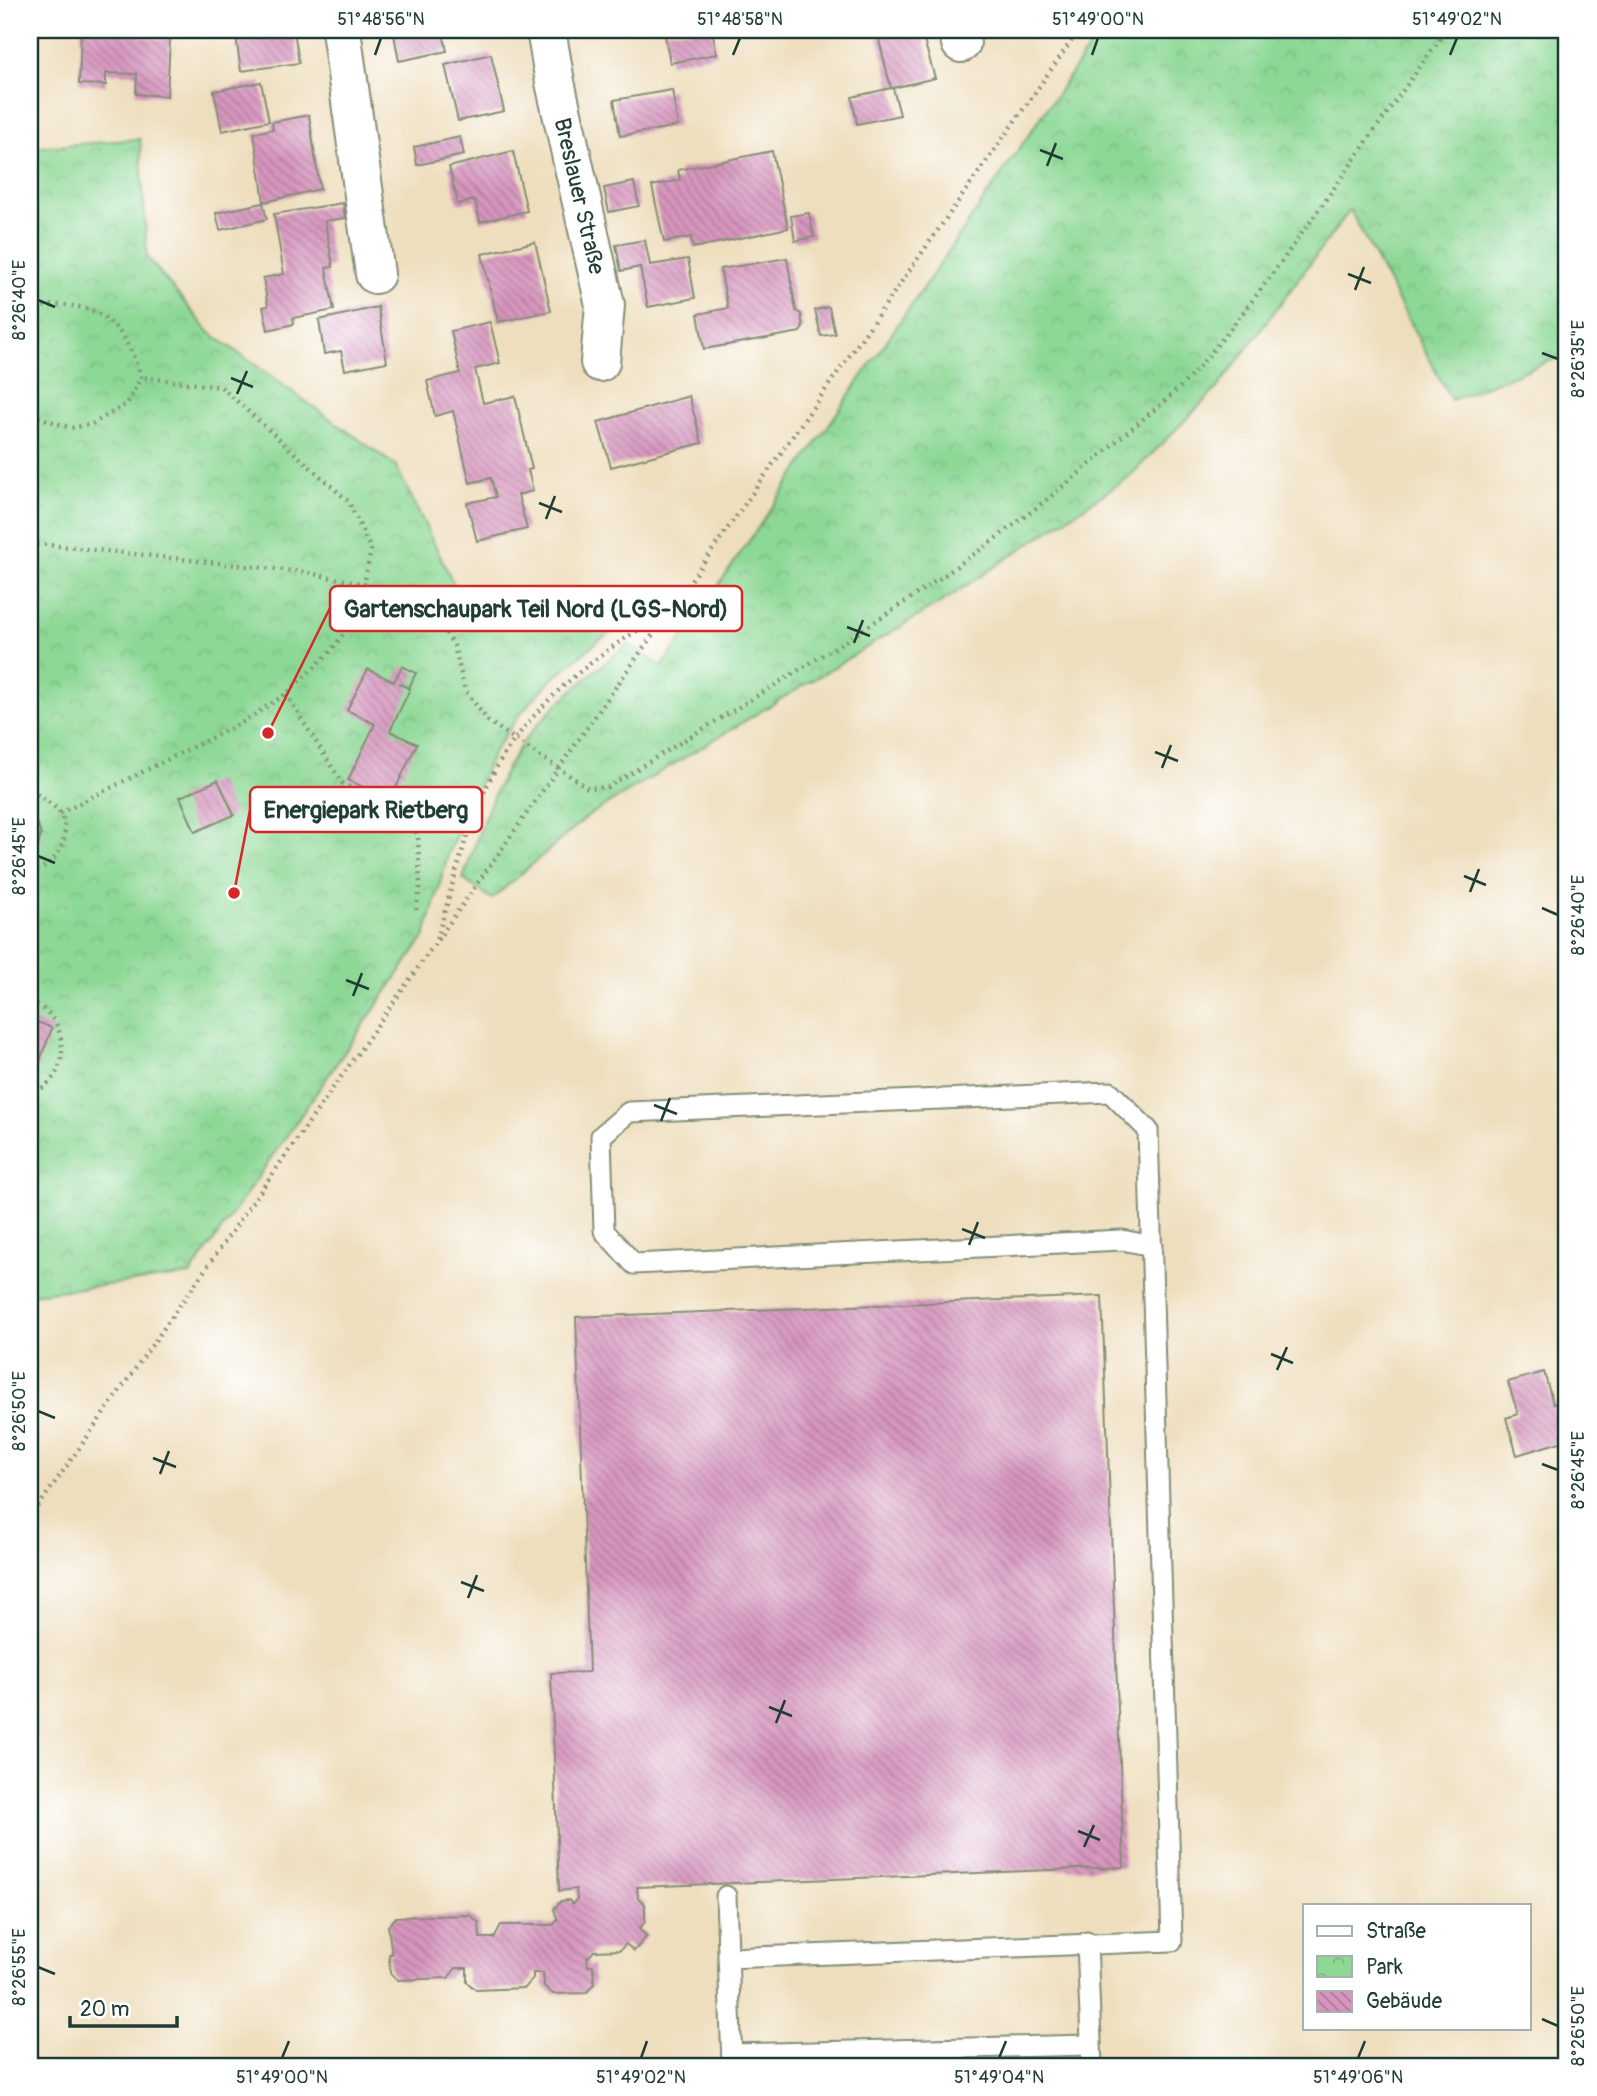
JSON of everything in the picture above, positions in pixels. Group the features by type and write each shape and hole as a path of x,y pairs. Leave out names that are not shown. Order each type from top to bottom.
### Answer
{"street":[{"path":"341,30 375,274"},
{"name":"Breslauer Straße","path":"546,30 555,82 606,305 600,362"}],"lane":[{"path":"728,1958 1087,1942 1172,1941 1152,1246 1148,1130 1110,1092 629,1112 601,1136 604,1231 634,1264 1122,1240 1152,1246"},
{"path":"726,1896 732,2060 1090,2045"},
{"path":"1087,1942 1092,2066"}],"path":[{"path":"30,1517 1079,30"},
{"path":"30,543 303,572 364,584 421,610 441,625 454,646 465,690 488,721 588,788 608,787 927,589 1047,502 1197,370 1335,188 1384,114 1447,30"},
{"path":"30,310 54,305 84,305 113,323 131,347 141,377 127,404 92,424 71,428 30,414"},
{"path":"60,813 243,722 286,694 329,653 346,631 350,612 364,584 371,550 349,502 221,387 141,377"},
{"path":"437,939 471,825 513,740 577,673 635,631 667,613"},
{"path":"286,694 342,783 408,817 418,836 420,886 416,912"},
{"path":"30,794 37,794 60,813 65,835 58,856 41,871 30,872"},
{"path":"30,1002 41,1005 61,1029 62,1060 45,1086 30,1092"}],"green space":[{"path":"1101,30 1567,30 1567,354 1451,400 1350,210 1218,387 1129,477 948,598 588,816 492,899 463,879 492,798 524,742 569,693 629,644 662,667"},
{"path":"140,139 147,257 209,332 396,466 465,607 661,590 647,609 598,641 551,680 520,714 493,753 449,851 425,936 190,1275 30,1294 30,148"}],"building":[{"path":"81,30 141,30 140,37 170,39 167,96 136,94 137,74 106,73 106,85 79,84"},
{"path":"235,30 294,30 299,63 241,71"},
{"path":"393,30 442,30 447,51 399,61"},
{"path":"664,30 712,30 717,54 670,63"},
{"path":"905,30 921,30 935,78 893,88 900,115 857,124 852,97 891,88 878,36"},
{"path":"30,34 35,34 32,77 30,77"},
{"path":"491,54 504,111 458,121 445,65"},
{"path":"261,82 269,121 222,131 214,91"},
{"path":"672,90 678,126 620,136 614,100"},
{"path":"309,115 320,189 264,202 254,133 273,129 272,122"},
{"path":"460,137 464,155 417,165 414,147"},
{"path":"513,151 527,211 480,222 475,200 458,204 449,167"},
{"path":"772,151 788,228 693,248 691,237 664,242 652,186 680,180 678,170"},
{"path":"634,182 639,206 609,212 604,188"},
{"path":"263,203 267,219 220,230 216,213"},
{"path":"343,203 345,218 325,221 333,267 326,268 334,310 293,318 294,324 268,330 263,307 268,306 263,278 284,274 274,214"},
{"path":"809,213 814,237 795,241 791,216"},
{"path":"645,240 650,265 688,259 695,298 648,307 640,267 621,271 616,245"},
{"path":"535,242 551,311 498,322 482,254"},
{"path":"787,258 796,311 801,314 803,327 800,332 704,349 698,314 728,308 720,269"},
{"path":"378,307 387,362 345,370 341,351 324,354 319,320"},
{"path":"829,307 835,334 821,336 815,310"},
{"path":"490,322 500,363 475,369 483,403 515,396 532,469 528,470 533,491 518,495 527,529 477,541 467,503 496,497 491,478 470,483 453,411 435,416 427,381 460,373 451,331"},
{"path":"689,396 702,443 611,467 598,422"},
{"path":"402,666 416,673 409,688 398,683 410,689 390,731 417,744 390,800 348,780 375,724 347,710 368,669 394,682"},
{"path":"218,780 234,815 195,832 180,797"},
{"path":"30,818 38,824 41,836 38,845 30,851"},
{"path":"30,1019 52,1028 30,1088"},
{"path":"1102,1296 1124,1867 637,1887 638,1898 645,1904 645,1922 639,1929 647,1936 634,1951 626,1944 620,1950 594,1951 587,1958 588,1966 593,1966 594,1984 586,1993 553,1994 544,1986 543,1973 533,1973 533,1978 525,1988 476,1990 467,1982 467,1968 456,1968 448,1978 398,1980 390,1973 389,1954 392,1954 388,1926 396,1917 470,1915 479,1923 480,1938 494,1938 501,1925 553,1925 558,1920 554,1909 561,1901 569,1900 572,1904 577,1899 576,1889 559,1891 551,1673 589,1672 576,1317"},
{"path":"1544,1372 1553,1404 1566,1400 1567,1440 1517,1455 1506,1418 1518,1414 1508,1382"}],"place":[{"name":"Gartenschaupark Teil Nord (LGS-Nord)","path":"268,733"},
{"name":"Energiepark Rietberg","path":"234,893"}]}
